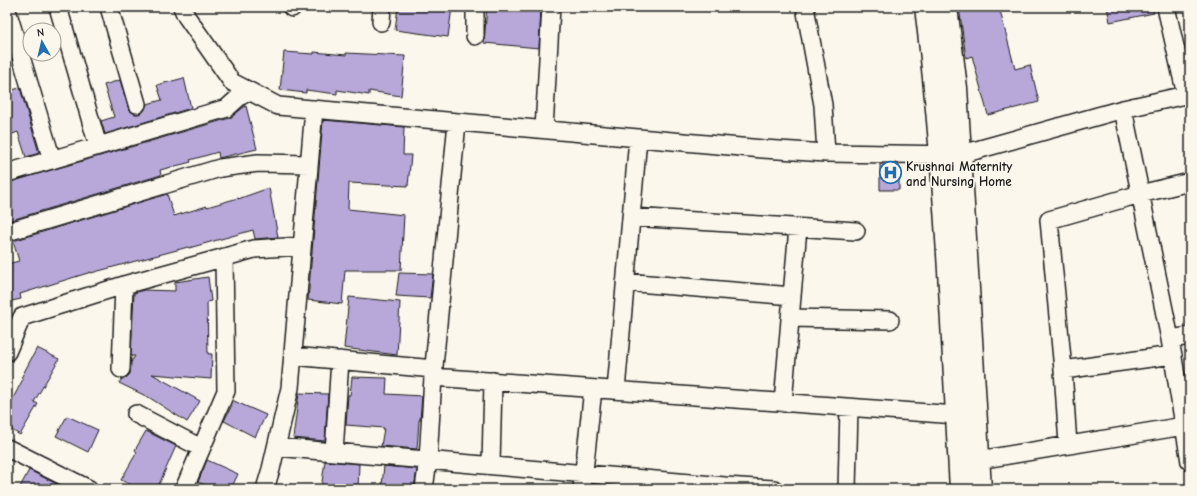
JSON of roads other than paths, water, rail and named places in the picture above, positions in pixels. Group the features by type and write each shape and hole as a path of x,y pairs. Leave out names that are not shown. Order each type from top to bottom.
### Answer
{"street":[{"path":"21,7 7,11 52,160"},
{"path":"58,7 98,146"},
{"path":"110,7 137,104"},
{"path":"182,7 186,16 232,82 278,106 763,149 826,153 950,155 1123,108 1188,94 1166,7"},
{"path":"475,7 475,36"},
{"path":"544,129 551,7"},
{"path":"805,7 823,105 826,153"},
{"path":"926,7 932,58 950,155 969,461 961,489"},
{"path":"946,7 956,88 950,155"},
{"path":"7,174 227,108 247,90"},
{"path":"1123,108 1171,347 1185,404 1184,426 1190,462"},
{"path":"265,489 290,388 314,109"},
{"path":"424,489 428,460 434,373 457,122"},
{"path":"616,390 638,138"},
{"path":"7,232 220,168 258,163 309,164"},
{"path":"1068,445 1063,370 1049,220 1140,194 1190,182"},
{"path":"631,217 856,232"},
{"path":"783,403 798,228"},
{"path":"7,352 22,317 124,285 254,249 302,246"},
{"path":"184,489 226,391 224,257"},
{"path":"625,282 792,296"},
{"path":"121,369 124,285"},
{"path":"790,318 890,320"},
{"path":"1063,370 1171,347 1190,336"},
{"path":"292,356 340,360 493,381 967,416"},
{"path":"334,452 340,360"},
{"path":"491,465 493,381"},
{"path":"583,481 593,389"},
{"path":"847,489 849,408"},
{"path":"136,414 201,448"},
{"path":"969,461 1184,426"},
{"path":"276,447 491,465 583,481 774,489"},
{"path":"7,448 89,489"},
{"path":"969,461 980,489"}],"place":[{"name":"Krushnai Maternity and Nursing Home","path":"890,173"}]}
